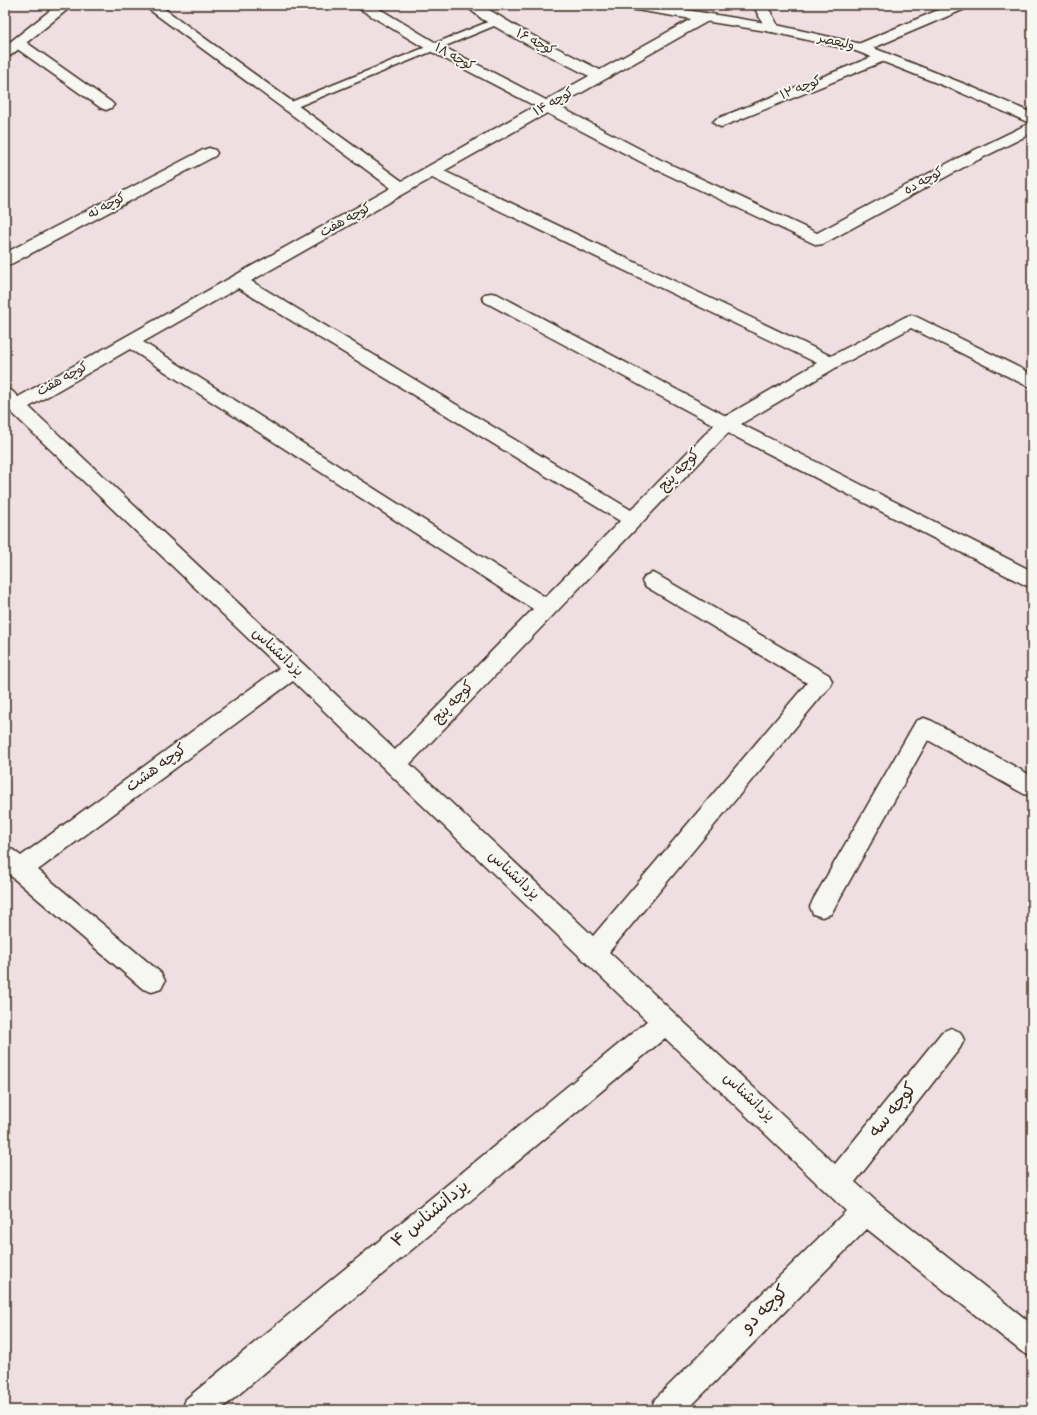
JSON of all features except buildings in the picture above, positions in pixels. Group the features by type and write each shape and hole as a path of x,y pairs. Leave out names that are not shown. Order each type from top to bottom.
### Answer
{"street":[{"path":"5,53 50,16 66,5"},
{"path":"50,16 73,5"},
{"path":"150,5 403,189"},
{"name":"کوچه ۱۸","path":"363,5 433,47 653,162 818,240"},
{"name":"کوچه ۱۶","path":"472,5 495,22 521,37 601,76"},
{"name":"ولیعصر","path":"630,5 772,28 861,48 962,88 1032,119"},
{"path":"760,5 772,28"},
{"path":"861,48 962,5"},
{"name":"کوچه ۱۴","path":"403,189 705,17"},
{"path":"18,43 106,104"},
{"name":"کوچه ۱۲","path":"721,122 882,57"},
{"name":"کوچه ده","path":"818,240 958,164 1032,127"},
{"name":"کوچه نه","path":"5,260 208,153"},
{"path":"432,172 831,363"},
{"name":"کوچه هفت","path":"11,401 131,342 403,189"},
{"path":"239,281 633,520"},
{"path":"491,298 726,424 1032,580"},
{"name":"کوچه پنج","path":"395,765 726,424 831,363 911,321 1032,381"},
{"path":"131,342 547,608"},
{"name":"یزدانشناس","path":"11,401 866,1211 1032,1342"},
{"path":"594,952 821,681 652,581"},
{"name":"کوچه هشت","path":"13,863 294,669"},
{"path":"822,907 924,727 1032,787"},
{"path":"13,863 152,981"},
{"name":"یزدانشناس ۴","path":"197,1410 666,1020"},
{"name":"کوچه سه","path":"837,1182 950,1040"},
{"name":"کوچه دو","path":"666,1410 866,1211"}],"lane":[{"path":"290,106 495,22"}]}
